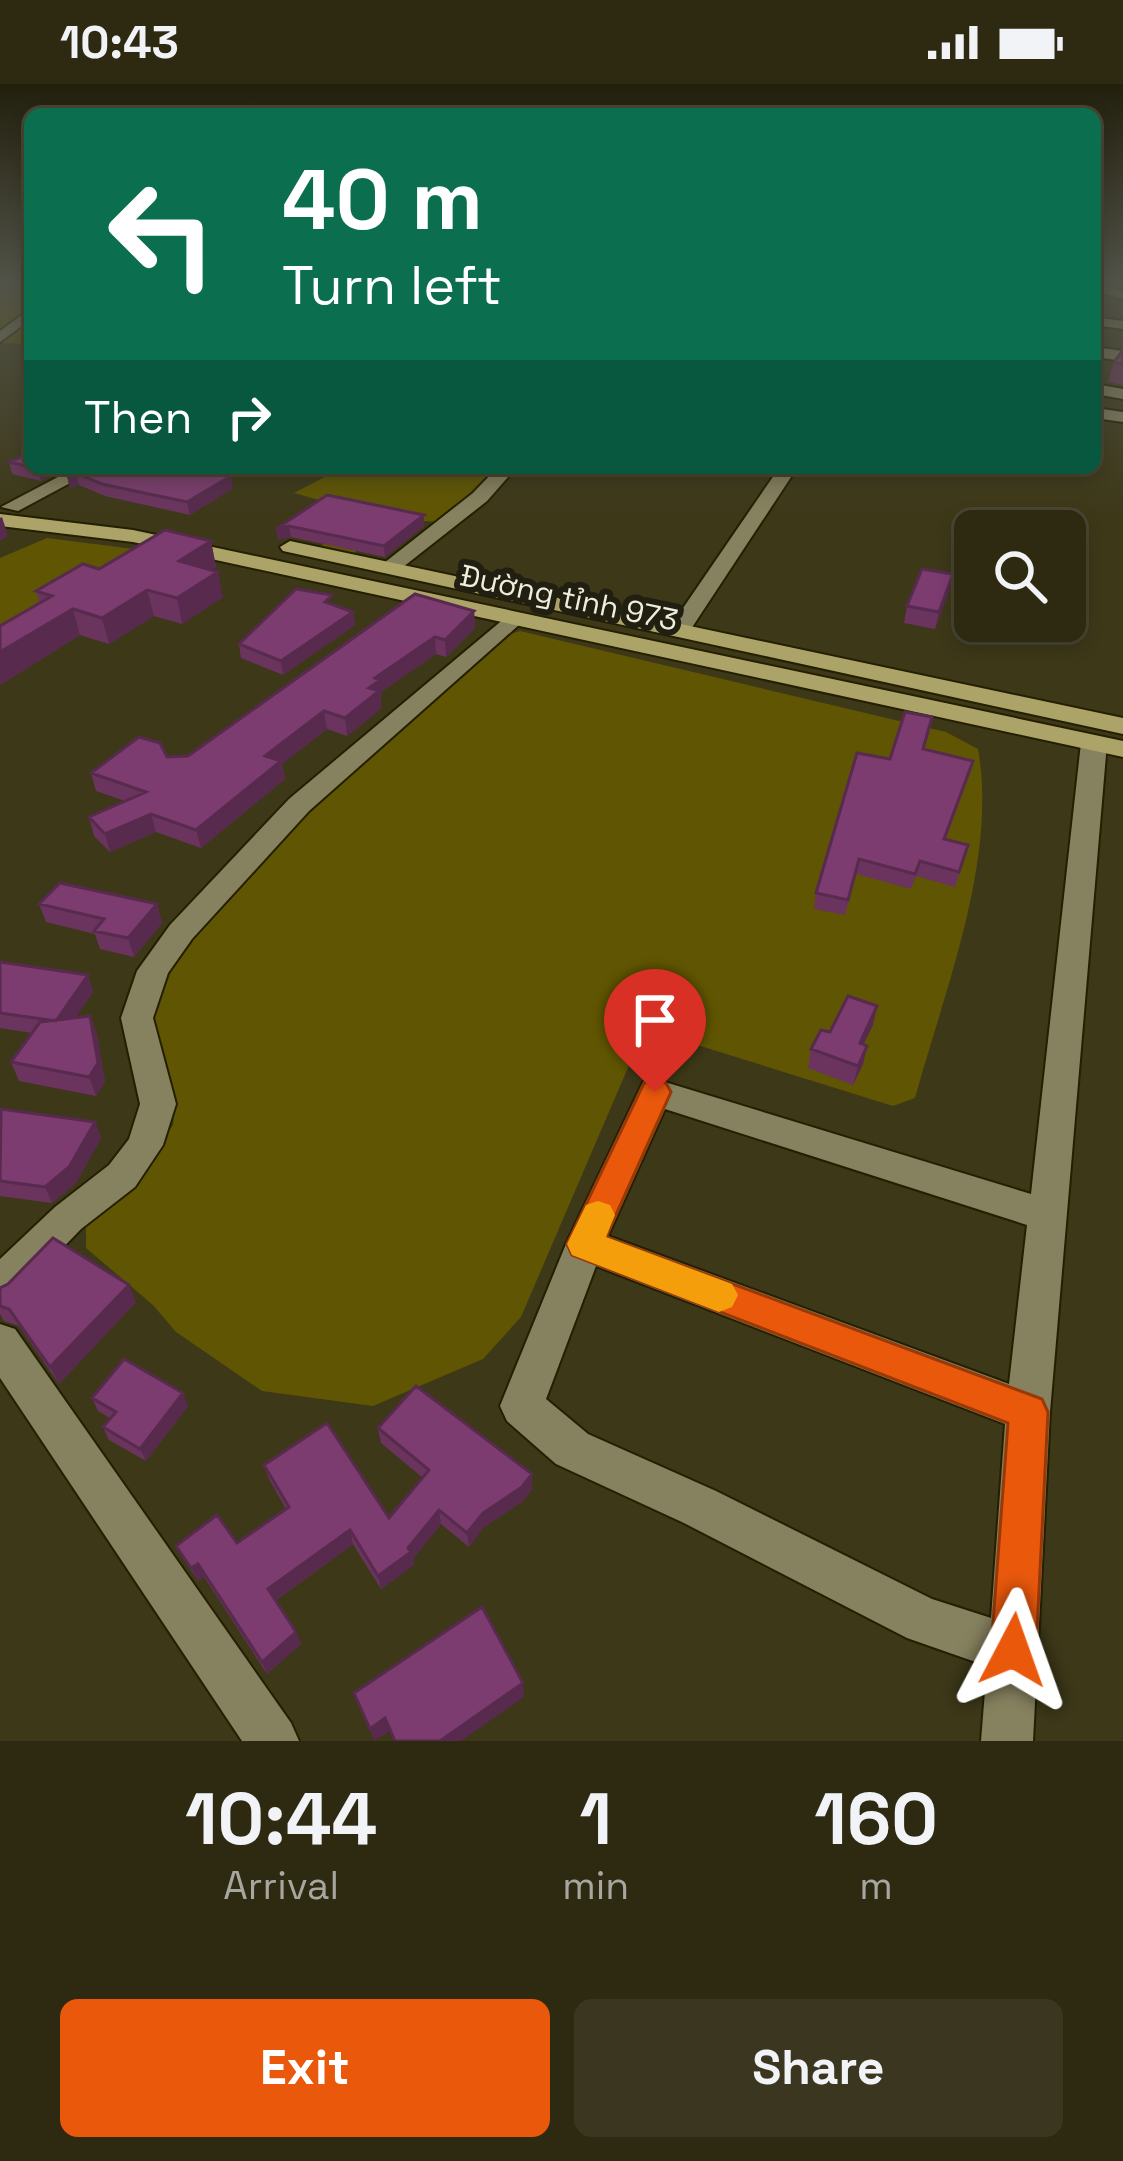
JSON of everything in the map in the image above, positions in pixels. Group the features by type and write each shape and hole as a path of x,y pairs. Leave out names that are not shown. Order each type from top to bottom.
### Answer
{"main road":[{"name":"Đường tỉnh 973","path":"4,515 193,529 392,567 679,630 1113,740"},
{"name":"Đường tỉnh 973","path":"4,515 133,536 416,594 512,620 1113,740"}],"street":[{"path":"4,515 78,474"},
{"path":"392,567 480,497 501,474"},
{"path":"679,630 784,474"},
{"path":"380,620 416,594"},
{"path":"0,1285 68,1218 122,1176 145,1144 158,1104 136,1018 153,971 181,932 299,805 512,620"},
{"path":"1007,1741 1028,1412 1049,1216 1113,740"},
{"path":"1013,1650 924,1621 700,1507 572,1450 523,1406 585,1244 655,1092 1049,1216"},
{"path":"585,1244 1028,1412"},
{"path":"0,1343 273,1741"}],"shaded area":[{"path":"330,474 491,474 439,522 394,519 353,554 318,548 340,532 330,503 294,493"},
{"path":"47,538 142,550 0,643 0,558"},
{"path":"520,631 946,732 978,749 981,835 975,880 915,1098 893,1106 665,1035 636,1049 521,1317 483,1359 373,1406 262,1391 176,1332 153,1305 86,1248 86,1226 137,1178 173,1125 175,1105 152,1031 164,972 307,809 504,636"}],"building":[{"path":"78,474 231,476 187,502 102,484"},
{"path":"327,495 424,515 384,546 289,526 276,529"},
{"path":"165,530 211,541 179,561 218,572 177,598 147,590 102,618 73,609 0,652 0,626 52,596 36,591 83,564 99,569"},
{"path":"922,569 953,574 939,612 907,606"},
{"path":"296,589 332,595 325,602 353,612 281,661 239,644"},
{"path":"415,594 474,611 445,640 435,637 375,678 380,680 369,688 379,691 345,718 324,711 265,756 281,761 196,830 151,814 105,834 89,817 146,792 91,773 139,737 160,743 167,757 188,756"},
{"path":"905,712 932,717 923,749 973,761 944,839 968,845 959,872 920,861 915,874 859,859 848,900 816,893 857,753 890,759"},
{"path":"60,883 157,904 128,938 94,931 104,919 39,904"},
{"path":"0,962 88,975 56,1021 0,1013"},
{"path":"848,996 877,1006 860,1043 867,1046 858,1066 811,1049 821,1030 830,1032"},
{"path":"90,1016 98,1063 89,1077 11,1062 40,1022"},
{"path":"1,1109 95,1122 69,1167 45,1187 0,1181"},
{"path":"53,1238 129,1285 50,1367 9,1309 0,1306 0,1288"},
{"path":"124,1359 183,1393 140,1449 103,1427 116,1412 92,1398"},
{"path":"416,1386 532,1474 522,1487 483,1513 467,1533 439,1510 408,1548 411,1552 378,1576 350,1530 268,1589 296,1632 262,1662 198,1564 191,1568 176,1546 217,1515 237,1543 289,1507 264,1465 327,1423 389,1518 429,1470 378,1428"},
{"path":"482,1607 523,1683 440,1741 395,1741 385,1718 370,1729 354,1693"}],"slow traffic":[{"path":"598,1215 585,1244 719,1295"}],"route":[{"path":"655,1092 585,1244 1028,1412 1013,1650"}]}
